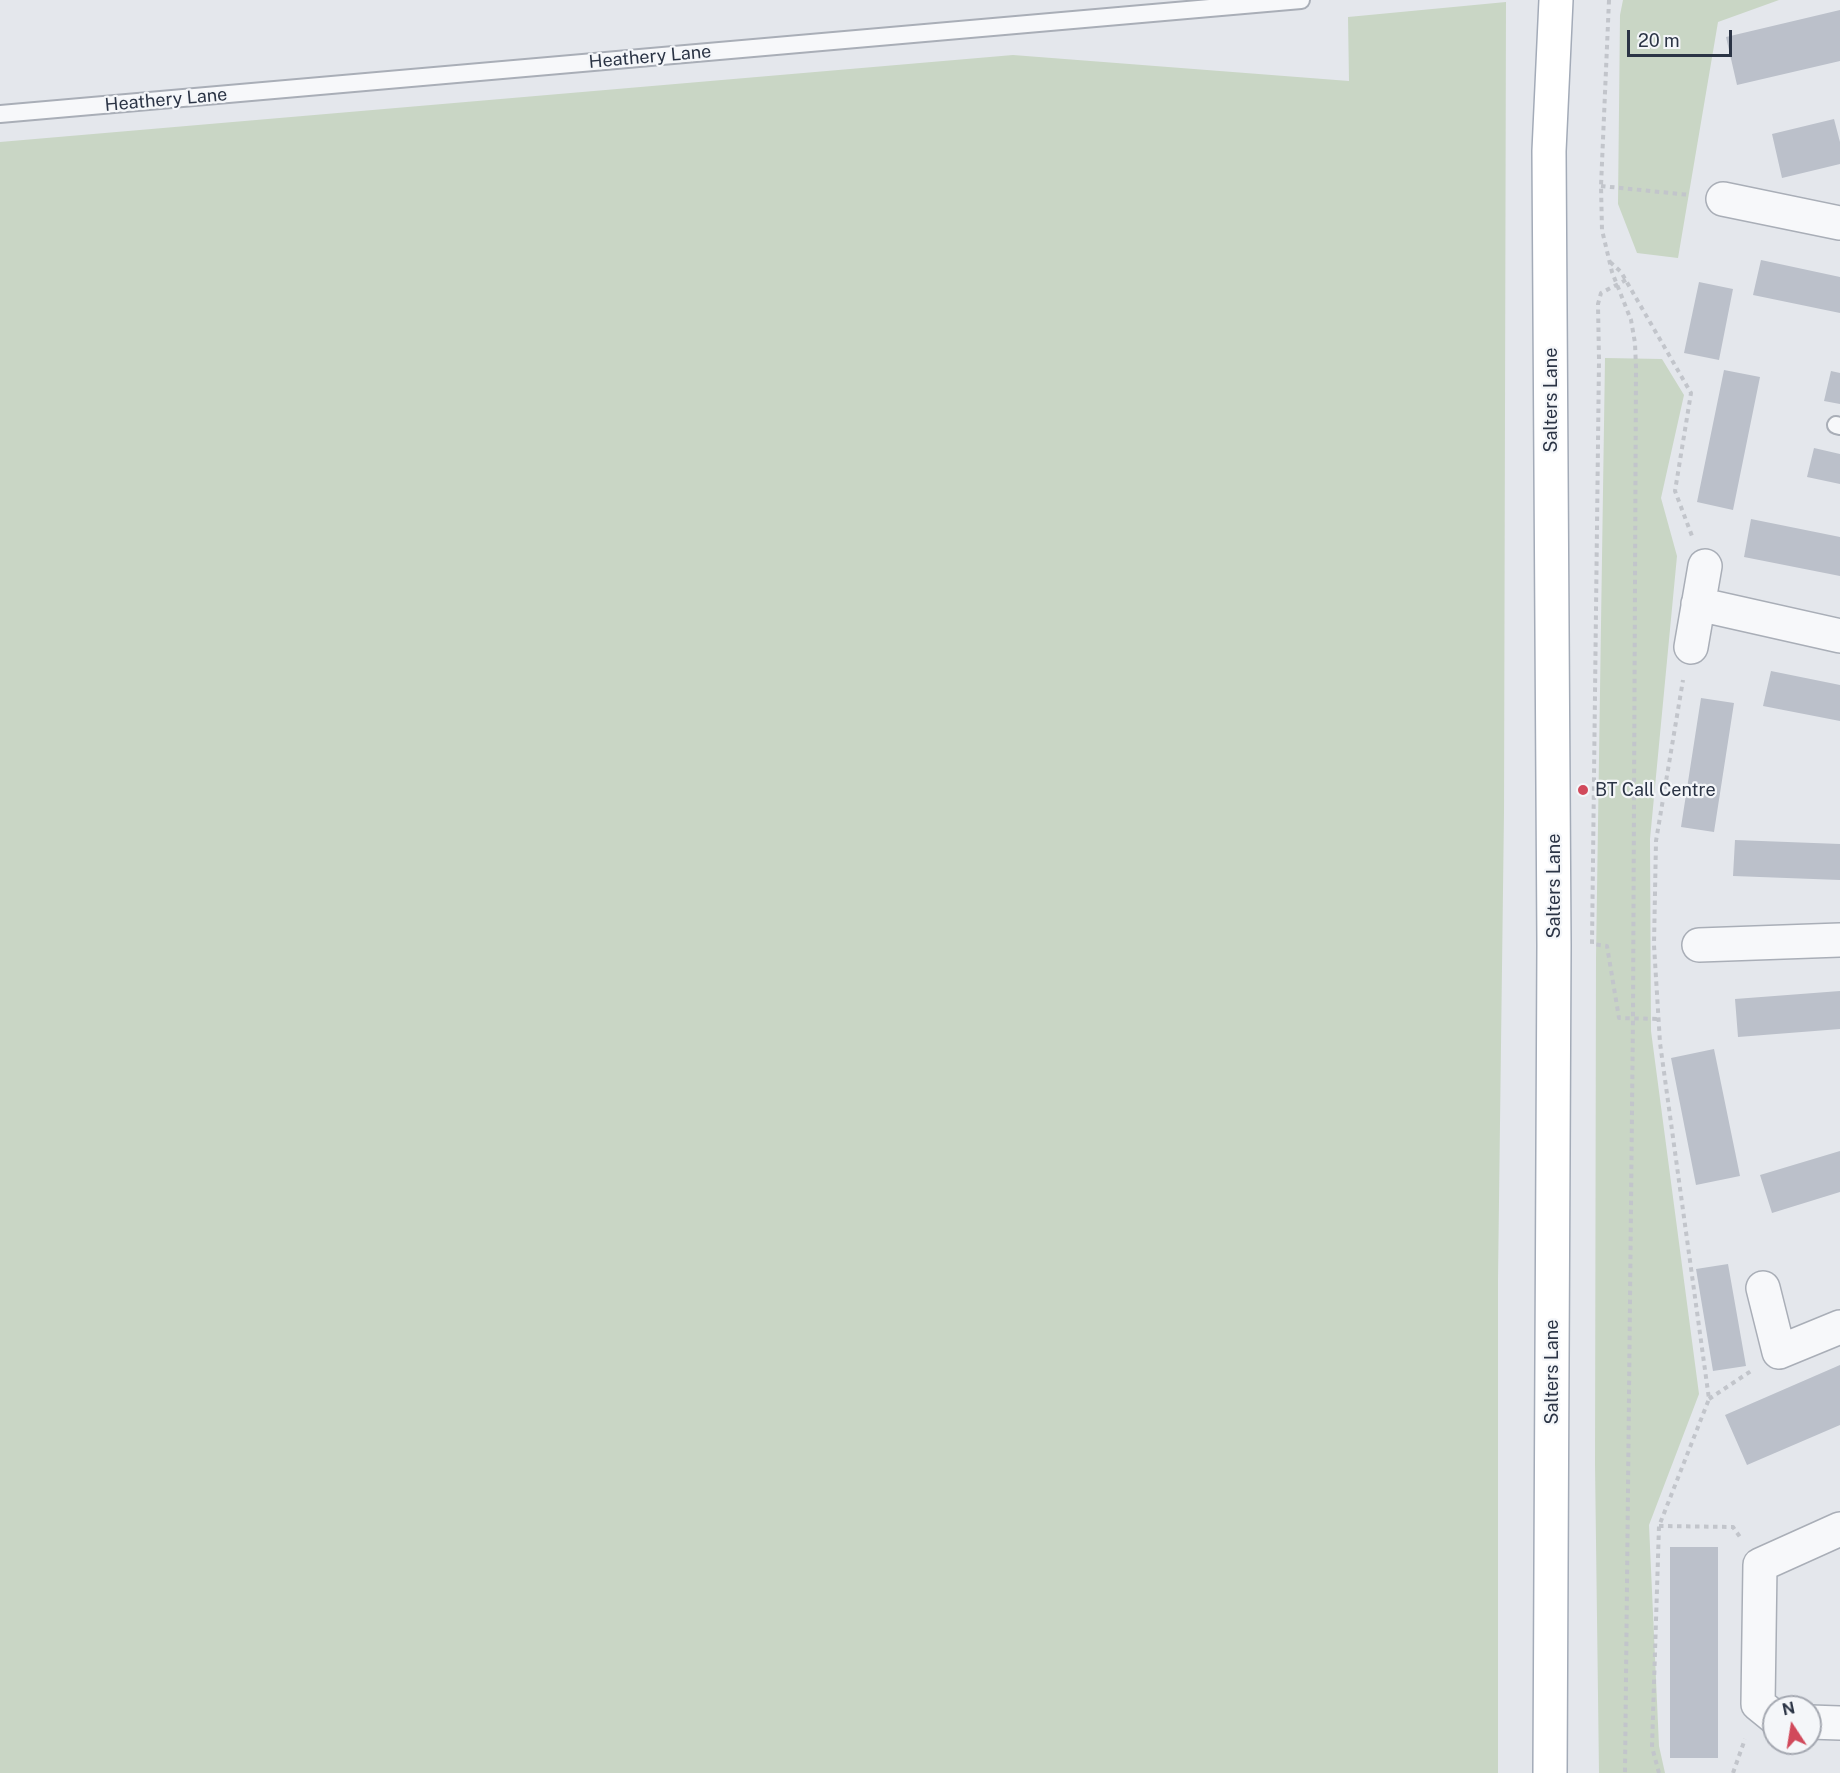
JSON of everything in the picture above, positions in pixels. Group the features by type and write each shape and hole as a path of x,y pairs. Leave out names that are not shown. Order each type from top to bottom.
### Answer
{"main road":[{"name":"Salters Lane","path":"1550,1773 1554,945 1549,151 1556,0"}],"street":[{"path":"1724,199 1840,223"},
{"path":"1691,647 1705,566"},
{"path":"1698,604 1840,636"},
{"path":"1699,945 1840,940"},
{"path":"1763,1288 1779,1352 1840,1327"},
{"path":"1762,1707 1758,1704 1760,1565 1840,1529"},
{"path":"1822,1722 1840,1723"}],"lane":[{"name":"Heathery Lane","path":"0,114 1300,0"}],"path":[{"path":"1609,0 1601,186 1602,230 1630,320 1635,343 1636,368 1634,1017 1625,1773"},
{"path":"1601,186 1724,199"},
{"path":"1610,261 1626,280 1691,393 1675,491 1705,566"},
{"path":"1626,280 1601,293 1598,304 1592,944 1607,946 1618,1018 1658,1019"},
{"path":"1659,1773 1652,1747 1659,1526 1709,1399 1688,1250"},
{"path":"1709,1399 1779,1352"},
{"path":"1659,1526 1733,1527 1760,1565"}],"green space":[{"path":"1623,0 1779,0 1718,22 1678,258 1637,253 1618,204 1620,15"},
{"path":"1506,2 1504,812 1498,1279 1498,1773 0,1773 0,142 1013,55 1349,81 1348,17"},
{"path":"1605,358 1662,359 1684,395 1661,498 1677,556 1650,839 1651,1031 1699,1394 1649,1525 1659,1746 1665,1773 1599,1773 1595,1464 1596,958"}],"building":[{"path":"1840,10 1840,61 1737,85 1726,37"},
{"path":"1834,119 1840,142 1840,164 1782,178 1772,134"},
{"path":"1761,260 1840,277 1840,313 1753,295"},
{"path":"1699,282 1733,289 1719,360 1684,353"},
{"path":"1724,370 1760,377 1733,510 1697,502"},
{"path":"1831,371 1840,373 1840,404 1824,401"},
{"path":"1814,448 1840,454 1840,484 1807,477"},
{"path":"1751,519 1840,537 1840,576 1744,557"},
{"path":"1771,671 1840,685 1840,721 1763,706"},
{"path":"1701,698 1734,703 1714,832 1681,827"},
{"path":"1735,840 1840,844 1840,880 1733,876"},
{"path":"1840,991 1840,1029 1738,1037 1735,999"},
{"path":"1714,1049 1740,1176 1696,1185 1671,1058"},
{"path":"1840,1151 1840,1192 1772,1213 1760,1175"},
{"path":"1728,1264 1746,1366 1713,1371 1696,1269"},
{"path":"1840,1365 1840,1425 1747,1465 1725,1415"},
{"path":"1670,1547 1718,1547 1718,1758 1670,1758"}],"place":[{"name":"BT Call Centre","path":"1583,790"}]}
